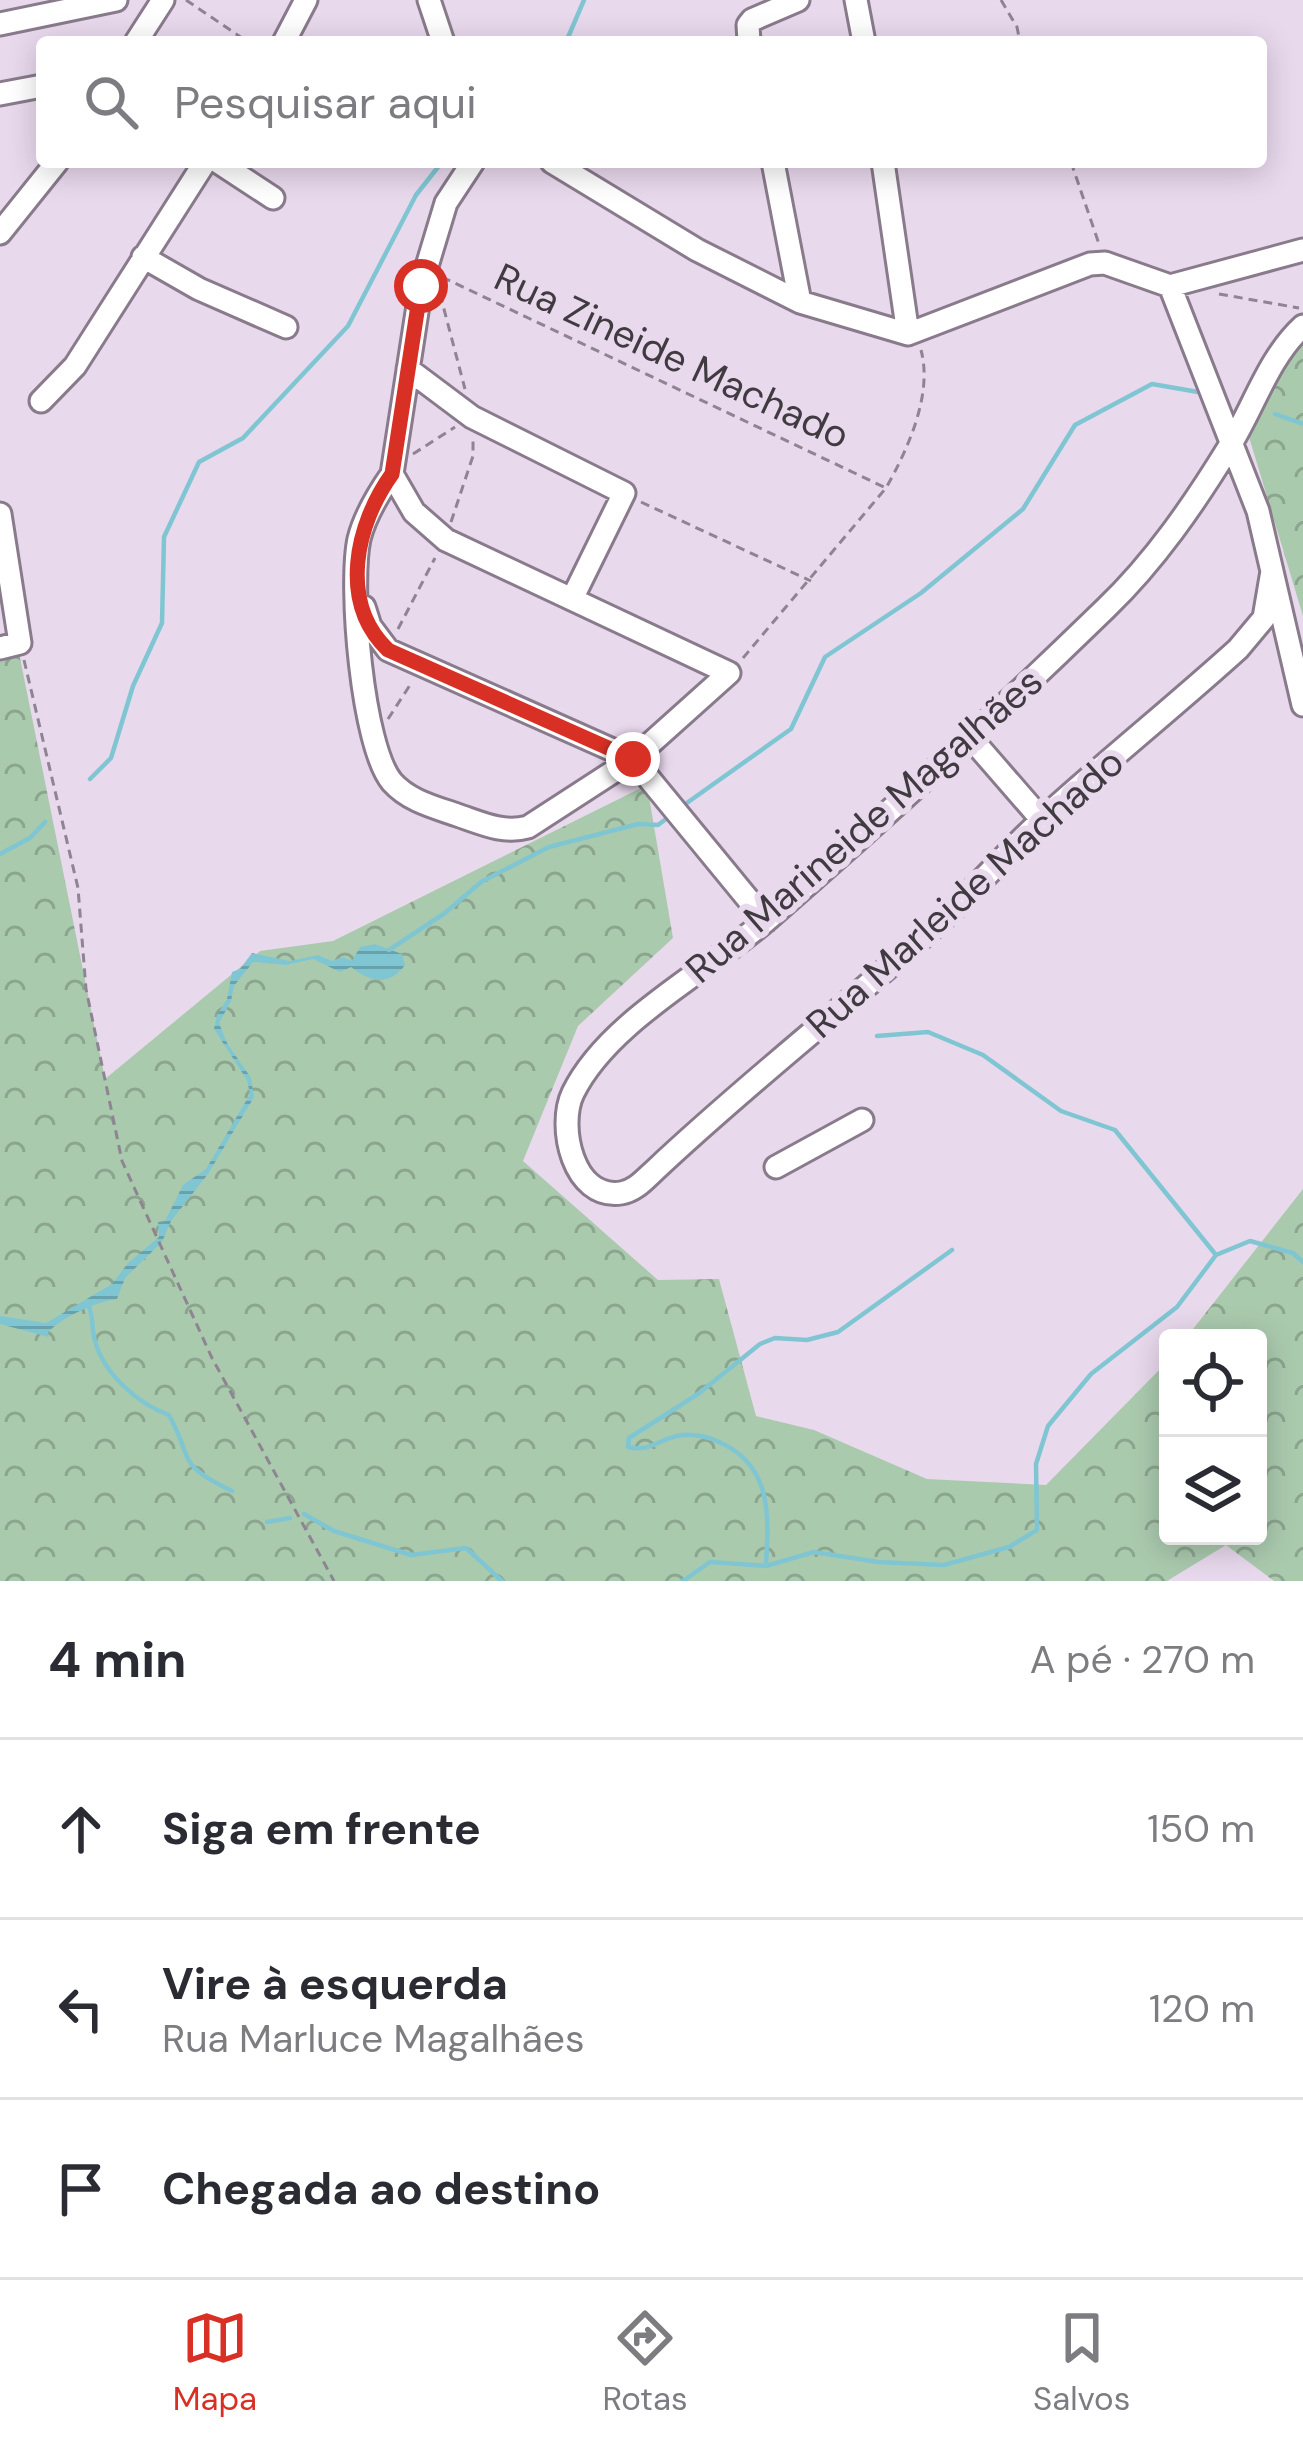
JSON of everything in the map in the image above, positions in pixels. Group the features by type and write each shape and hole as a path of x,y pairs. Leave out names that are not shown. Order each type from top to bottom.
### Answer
{"street":[{"path":"0,24 116,0"},
{"path":"140,36 163,0"},
{"path":"287,36 306,0"},
{"path":"429,0 441,36"},
{"path":"749,36 752,20 799,0"},
{"path":"856,0 863,36"},
{"path":"0,94 36,87"},
{"path":"0,233 52,168"},
{"path":"40,401 75,366 201,168"},
{"path":"227,168 273,198"},
{"path":"392,474 414,512 446,540 729,674 633,759 546,817 514,831 419,802 390,779 372,743 363,679 358,544 376,497 392,474 428,259 446,203 469,168"},
{"path":"562,168 697,250 800,302 908,334 1090,264 1105,262 1170,286 1303,250"},
{"path":"773,168 800,302"},
{"path":"884,168 908,334"},
{"path":"143,257 199,289 286,326"},
{"path":"1170,286 1258,511 1303,705"},
{"name":"Rua Marineide Magalhães","path":"625,1193 602,1191 584,1176 565,1138 565,1110 577,1084 600,1054 766,921 1135,578 1185,514 1232,443 1278,357 1303,326"},
{"path":"408,368 472,417 623,493 572,599"},
{"path":"0,514 10,646"},
{"name":"Rua Marleide Machado","path":"625,1193 944,917 1042,820 1258,628 1272,571"},
{"path":"358,590 370,626 388,650 633,759 766,921"},
{"path":"969,736 1042,820"},
{"path":"776,1167 862,1120"}],"path":[{"path":"186,0 239,36"},
{"path":"1001,0 1019,36"},
{"path":"1073,168 1105,262"},
{"name":"Rua Zineide Machado","path":"472,417 435,274 886,488"},
{"path":"1215,293 1303,308"},
{"path":"729,674 811,581 899,466 924,386 922,352 908,334"},
{"path":"388,650 446,540 473,455 472,417 417,450 392,474"},
{"path":"623,493 811,581"},
{"path":"10,646 78,888 86,989 122,1161 212,1358 334,1581"},
{"path":"372,743 422,665"}],"green space":[{"path":"1303,343 1303,616 1249,437 1278,357"},
{"path":"18,648 105,1079 260,951 333,941 647,785 673,938 578,1026 523,1161 658,1280 719,1279 756,1416 814,1430 927,1479 1046,1485 1159,1370 1159,1545 1226,1545 1167,1581 0,1581 0,653"},
{"path":"1303,1189 1303,1581 1274,1581 1226,1545 1267,1545 1267,1329 1193,1329"}],"water":[{"path":"375,944 402,954 405,965 392,977 372,979 351,967 340,972 313,959 286,965 253,962 234,986 219,1023 251,1078 254,1097 208,1174 171,1221 162,1242 125,1278 117,1299 71,1315 48,1332 49,1337 0,1324 0,1316 46,1323 112,1284 159,1237 158,1222 165,1221 183,1185 206,1169 250,1094 247,1080 214,1029 232,972 252,953 290,961 318,955 352,961 360,947"}],"waterway":[{"path":"569,36 584,0"},
{"path":"90,779 111,758 133,686 162,623 164,537 199,462 243,438 348,326 416,195 437,168"},
{"path":"684,805 791,729 825,657 921,593 1023,509 1075,425 1152,384 1204,393"},
{"path":"1275,414 1303,424"},
{"path":"389,950 481,882 549,847 638,824 658,825 670,816"},
{"path":"0,854 30,838 45,822"},
{"path":"877,1036 928,1032 983,1055 1061,1111 1115,1130 1216,1255"},
{"path":"683,1581 710,1562 766,1566 814,1552 944,1565 1009,1547 1037,1530 1036,1464 1048,1426 1091,1374 1177,1307 1216,1255 1250,1241 1293,1253 1303,1262"},
{"path":"766,1564 764,1493 749,1464 736,1452 697,1435 675,1436 636,1448 628,1447 629,1438 698,1394 760,1344 775,1338 807,1340 838,1332 952,1250"},
{"path":"88,1304 99,1353 114,1376 134,1395 169,1415 194,1467 232,1491"},
{"path":"304,1514 334,1531 411,1555 466,1548 502,1581"},
{"path":"267,1522 290,1518"}],"route":[{"path":"421,286 392,474 376,497 358,544 358,590 370,626 388,650 633,759"}]}
